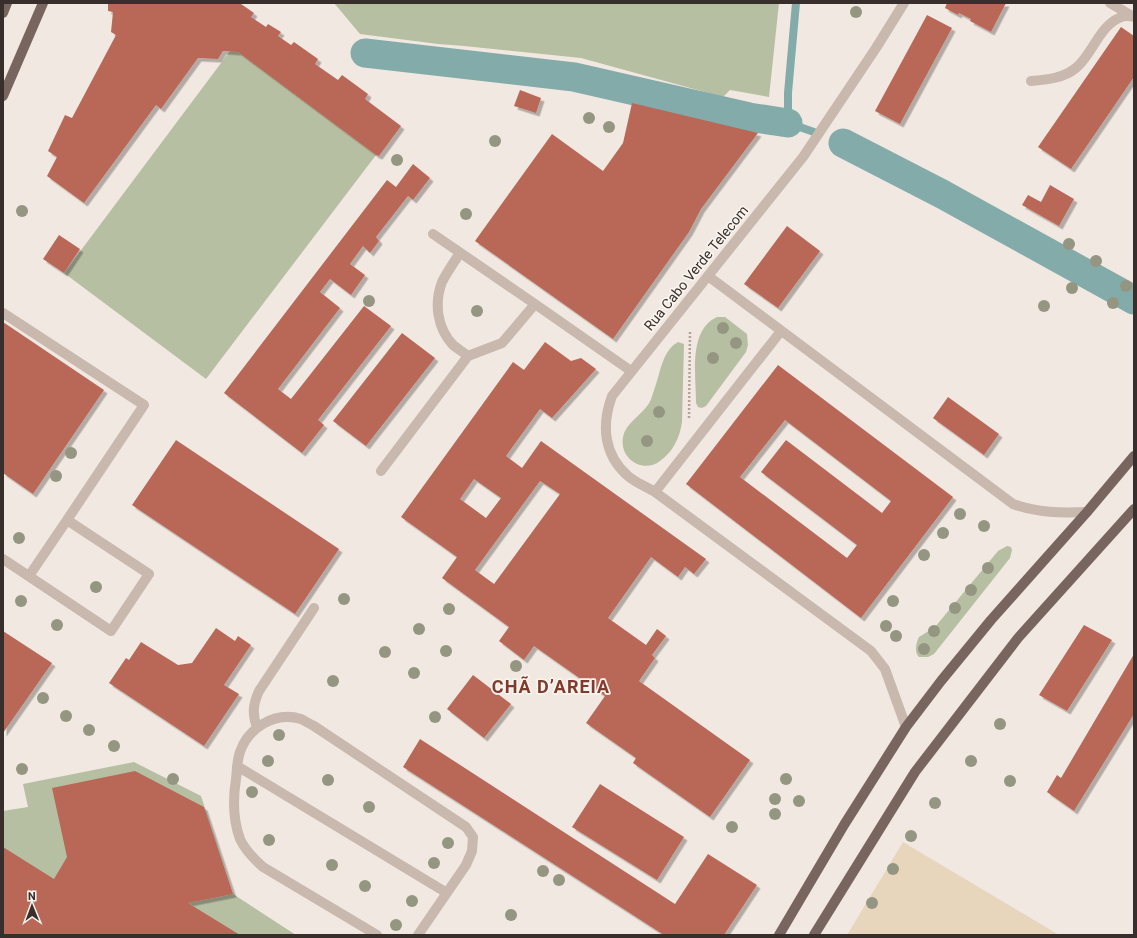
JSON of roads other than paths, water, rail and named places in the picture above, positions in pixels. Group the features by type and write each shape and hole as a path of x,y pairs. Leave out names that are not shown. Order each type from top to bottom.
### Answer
{"main road":[{"path":"3,13 7,3"},
{"path":"3,96 43,3"},
{"path":"779,935 844,825 906,727 991,620 1088,512 1134,456"},
{"path":"814,935 914,772 1018,638 1134,509"}],"street":[{"name":"Rua Cabo Verde Telecom","path":"656,492 629,477 618,466 610,452 606,437 605,423 607,410 612,396 803,157 876,48 904,3"},
{"path":"1110,3 1134,16"},
{"path":"1031,81 1046,80 1066,74 1078,67 1111,23 1120,17 1134,16"},
{"path":"432,234 631,371"},
{"path":"460,253 443,281 438,297 438,316 444,332 453,345 468,356"},
{"path":"708,276 1013,504 1028,509 1052,513 1088,512"},
{"path":"381,471 468,356 502,343 535,304"},
{"path":"3,313 144,405 29,576"},
{"path":"781,331 656,492 871,650 885,669 906,727"},
{"path":"3,559 111,631 149,574 67,520"},
{"path":"258,727 254,719 253,710 255,700 314,608"},
{"path":"377,935 262,867 249,854 240,839 234,803 239,752 247,737 258,727 270,720 284,717 300,719 314,726 466,827 473,837 472,851 466,865 418,935"},
{"path":"237,766 447,893"}],"waterway":[{"path":"796,3 788,93 788,123 814,132"},
{"path":"365,53 574,77 749,117 788,123"},
{"path":"843,143 942,194 1134,300"}],"district":[{"name":"CHÃ D’AREIA","path":"551,687"}]}
